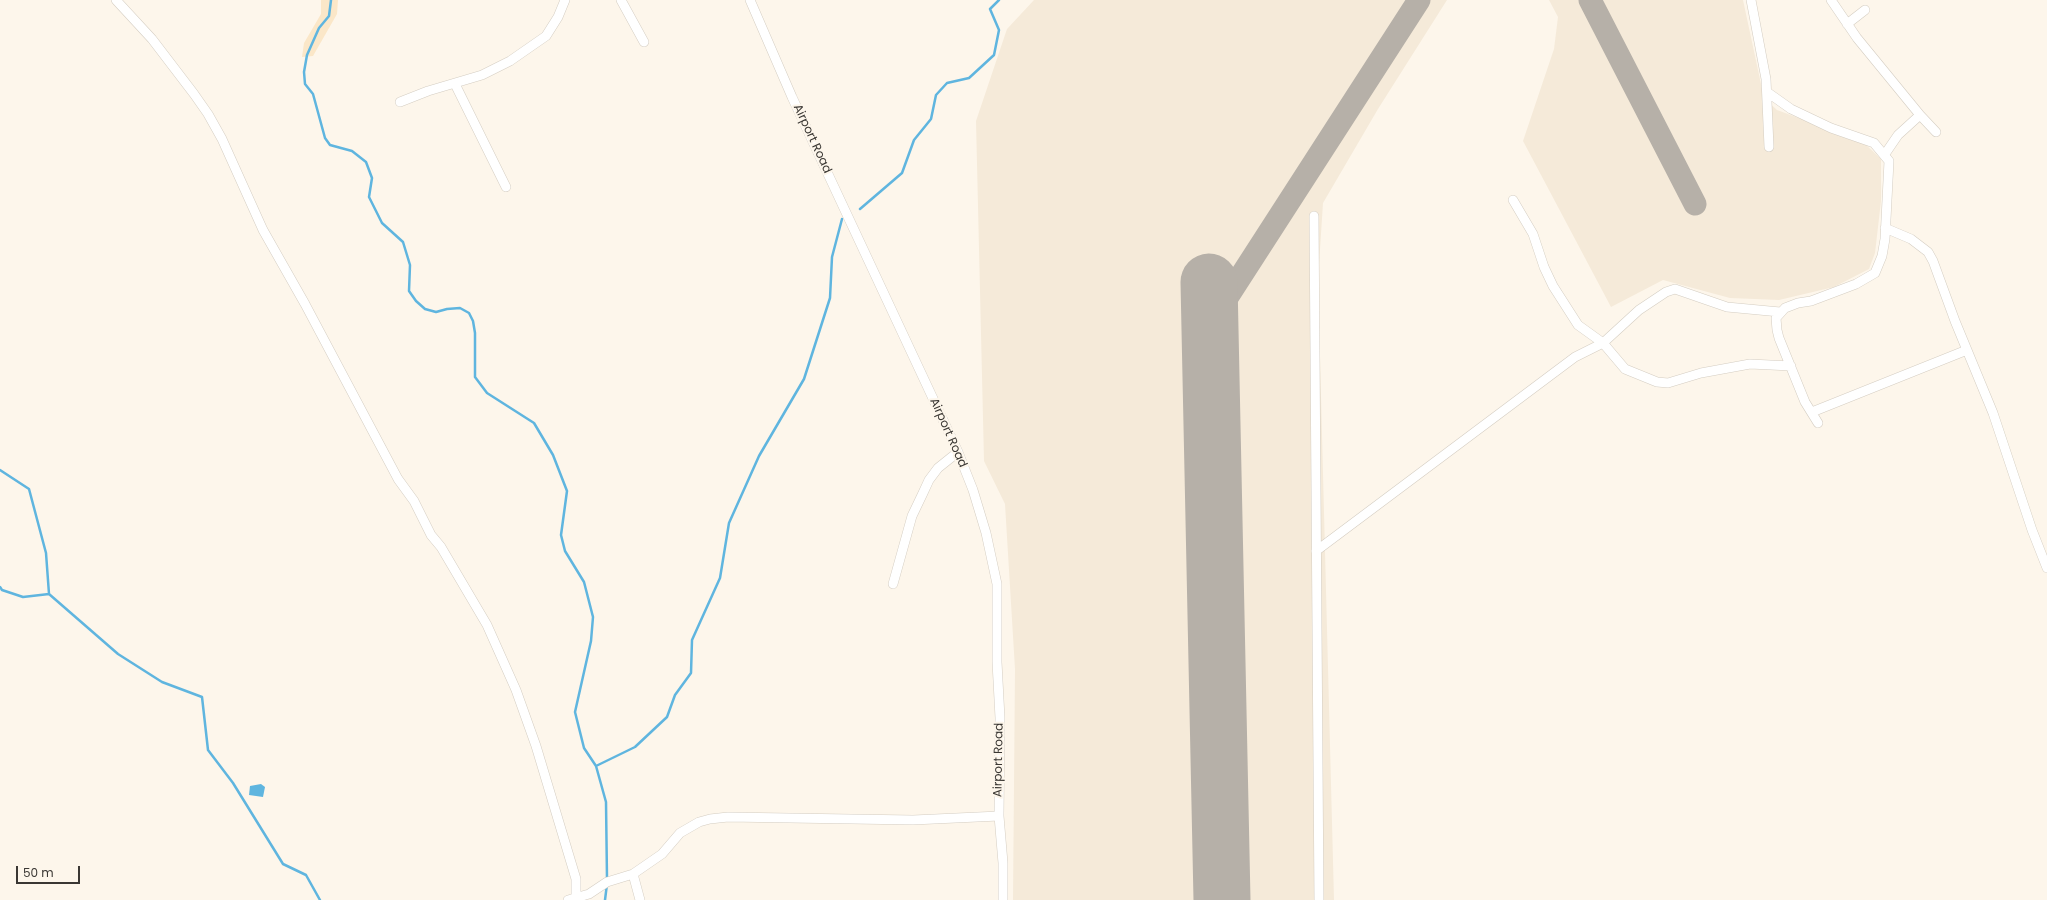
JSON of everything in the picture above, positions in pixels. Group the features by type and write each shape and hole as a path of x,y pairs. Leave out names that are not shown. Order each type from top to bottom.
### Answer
{"street":[{"path":"116,0 152,39 208,114 222,139 263,230 305,304 398,479 414,502 431,535 441,547 487,625 516,690 536,746 576,879 572,899 589,894 607,882 633,874 662,854 680,833 698,822 728,817 913,820 999,816"},
{"path":"400,102 428,91 482,75 510,61 540,41 558,17 565,0"},
{"path":"621,0 644,42"},
{"name":"Airport Road","path":"750,0 792,97 958,452 973,490 986,533 997,584 997,662 1000,718 999,816 1003,863 1003,900"},
{"path":"1751,0 1766,79 1769,146"},
{"path":"1831,0 1847,24 1920,115 1936,132"},
{"path":"1847,24 1865,10"},
{"path":"455,84 506,187"},
{"path":"1767,92 1797,112 1831,128 1874,143 1889,160 1886,228 1882,256 1874,273 1856,284 1811,301 1798,302 1780,312 1776,318 1776,330 1805,402 1818,423"},
{"path":"1885,154 1898,135 1920,115"},
{"path":"1513,200 1533,234 1544,267 1553,286 1578,325 1602,343 1625,369 1657,382 1668,383 1701,373 1750,364 1791,366"},
{"path":"1314,216 1319,900"},
{"path":"1886,228 1911,239 1928,252 1994,413 2032,530 2047,568"},
{"path":"1316,551 1575,357 1602,343 1638,310 1658,296 1675,289 1727,307 1780,312"},
{"path":"1812,412 1967,350"},
{"path":"893,584 912,516 929,480 938,468 958,452"},
{"path":"633,874 640,900"}],"shaded area":[{"path":"321,0 338,0 337,14 313,56 302,57 304,43 321,14"},
{"path":"1034,0 1447,0 1378,109 1323,203 1318,280 1334,900 1013,900 1015,669 1005,504 984,461 976,121 1007,29"},
{"path":"1549,0 1743,0 1764,98 1777,110 1863,142 1881,159 1881,201 1875,253 1869,269 1834,287 1779,300 1730,298 1663,280 1611,307 1523,141 1554,49 1558,17"}],"water":[{"path":"261,784 265,787 263,797 249,795 250,786"}],"waterway":[{"path":"331,0 329,16 319,28 307,55 304,72 305,84 313,94 325,138 330,145 352,151 366,162 372,178 369,197 382,223 403,242 410,265 409,291 416,301 425,309 436,312 460,308 469,313 473,321 475,333 475,377 487,393 534,423 553,455 567,491 561,535 565,551 584,582 593,617 591,641 575,712 584,748 596,766 606,802 607,879"},
{"path":"860,209 902,173 914,140 931,119 936,95 947,83 969,78 994,55 999,30 990,9 999,0"},
{"path":"596,766 635,747 667,717 675,695 691,673 692,640 720,578 729,523 759,456 804,379 830,298 832,257 842,219"},
{"path":"0,470 29,489 46,553 49,594 118,654 162,682 202,697 208,750 233,783 283,864 306,875 320,900"},
{"path":"0,587 2,590 23,597 49,594"},
{"path":"605,900 607,884"}],"taxiway":[{"path":"1210,324 1419,0"},
{"path":"1590,0 1695,204"}],"runway":[{"path":"1209,282 1222,900"}]}
